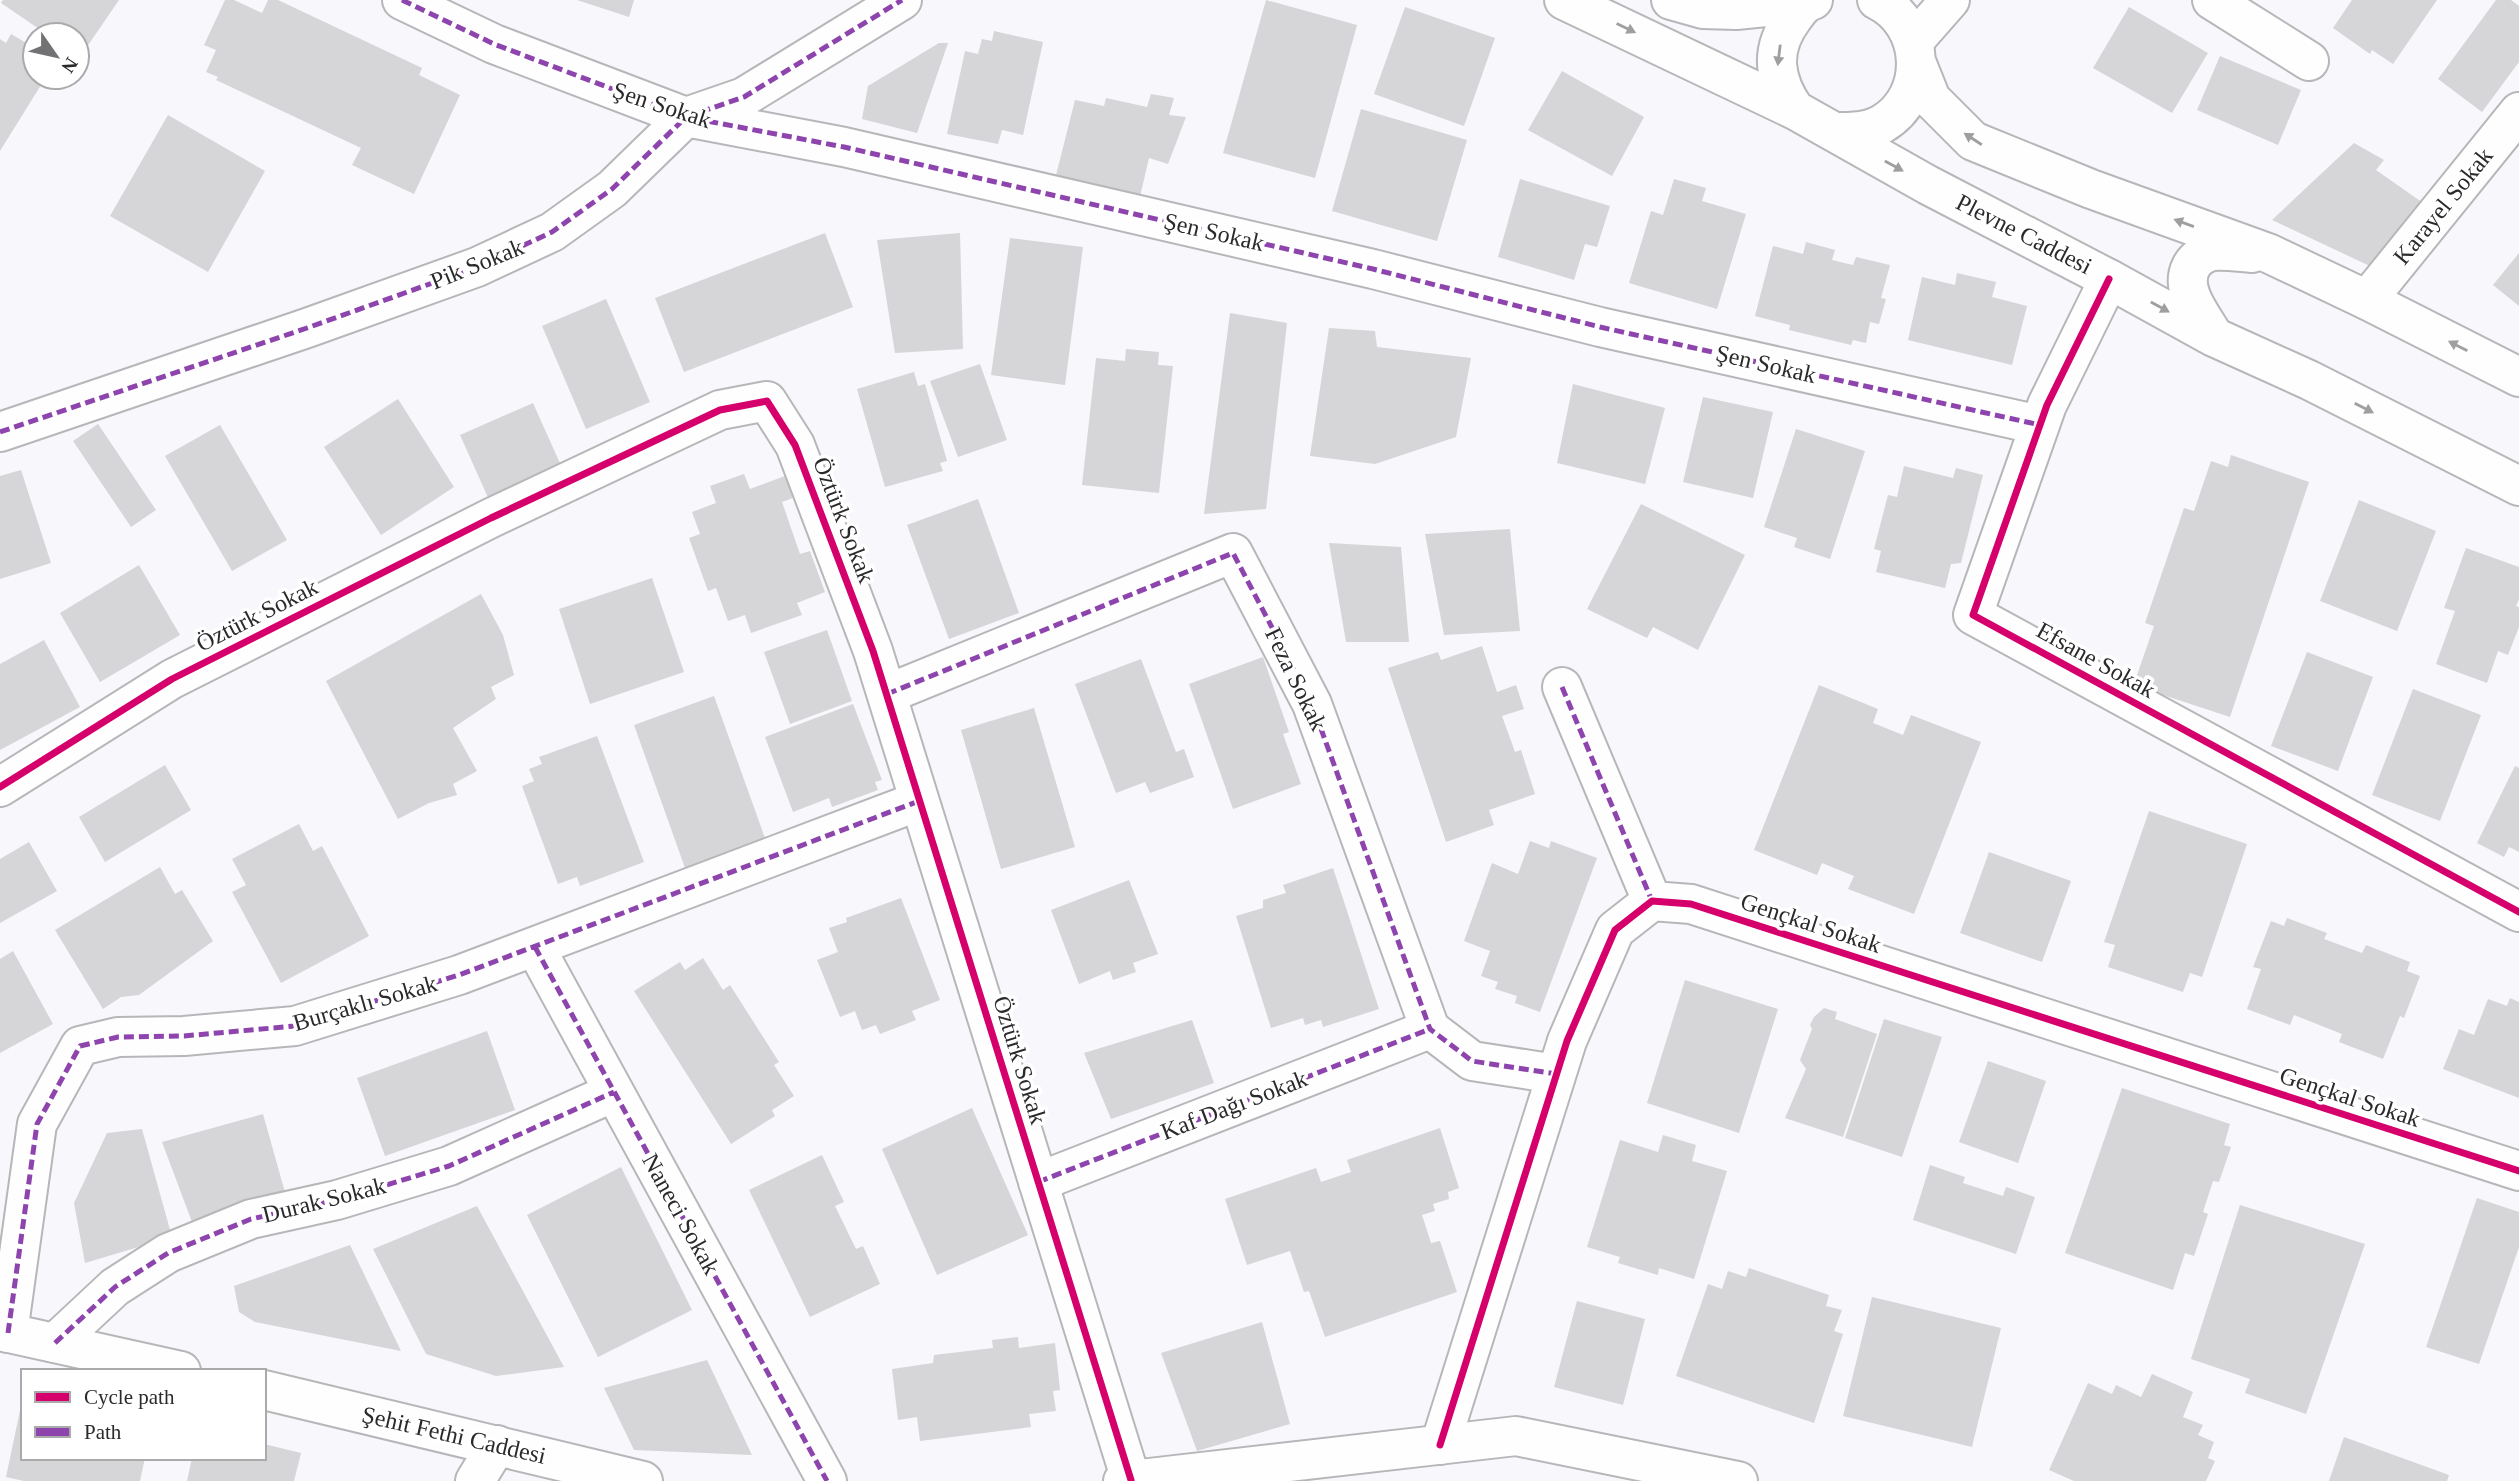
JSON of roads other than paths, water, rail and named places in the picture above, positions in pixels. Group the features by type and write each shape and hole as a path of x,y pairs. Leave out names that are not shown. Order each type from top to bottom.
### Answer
{"street":[{"name":"Şen Sokak","path":"402,0 494,44 686,117 884,156 1373,268 1600,327 2040,425"},
{"name":"Pik Sokak","path":"0,432 307,328 502,256 552,232 612,189 686,117 744,97 902,0"},
{"path":"1564,0 1795,110"},
{"path":"1671,0 1703,9 1736,10 1809,1"},
{"path":"1877,0 1887,5 1903,20 1931,99 1973,141 2091,189 2268,253 2519,377"},
{"path":"1835,132 1859,132 1882,124 1901,109 1913,88 1916,52 1950,0"},
{"path":"2212,0 2309,61"},
{"path":"1795,110 1782,92 1777,70 1778,48 1787,27 1809,1"},
{"name":"Plevne Caddesi","path":"1795,110 1928,185 2214,337 2309,380 2519,486"},
{"name":"Karayel Sokak","path":"2367,300 2519,112"},
{"path":"2214,337 2186,282 2194,261 2212,251 2268,253"},
{"name":"Efsane Sokak","path":"2109,279 2047,405 1973,615 2519,912"},
{"name":"Öztürk Sokak","path":"0,787 172,680 466,530 720,410 767,401 795,445 887,694 1131,1480"},
{"name":"Feza Sokak","path":"887,694 1233,554 1312,704 1430,1029"},
{"path":"1440,1445 1567,1041 1615,930 1652,901 1562,687"},
{"name":"Burçaklı Sokak","path":"4,1332 37,1124 80,1046 118,1037 184,1036 295,1026 459,975 919,801"},
{"name":"Gençkal Sokak","path":"1652,901 1691,904 2519,1171"},
{"name":"Naneci Sokak","path":"535,947 827,1481"},
{"path":"1430,1029 1472,1061 1556,1074"},
{"name":"Kaf Dağı Sokak","path":"1038,1182 1430,1029"},
{"name":"Durak Sokak","path":"55,1343 116,1287 168,1253 251,1219 337,1200 449,1166 614,1091"},
{"path":"4,1332 172,1369"},
{"name":"Şehit Fethi Caddesi","path":"266,1390 643,1481"},
{"path":"1123,1481 1516,1436 1733,1480"},
{"path":"475,1481 497,1445"}]}
